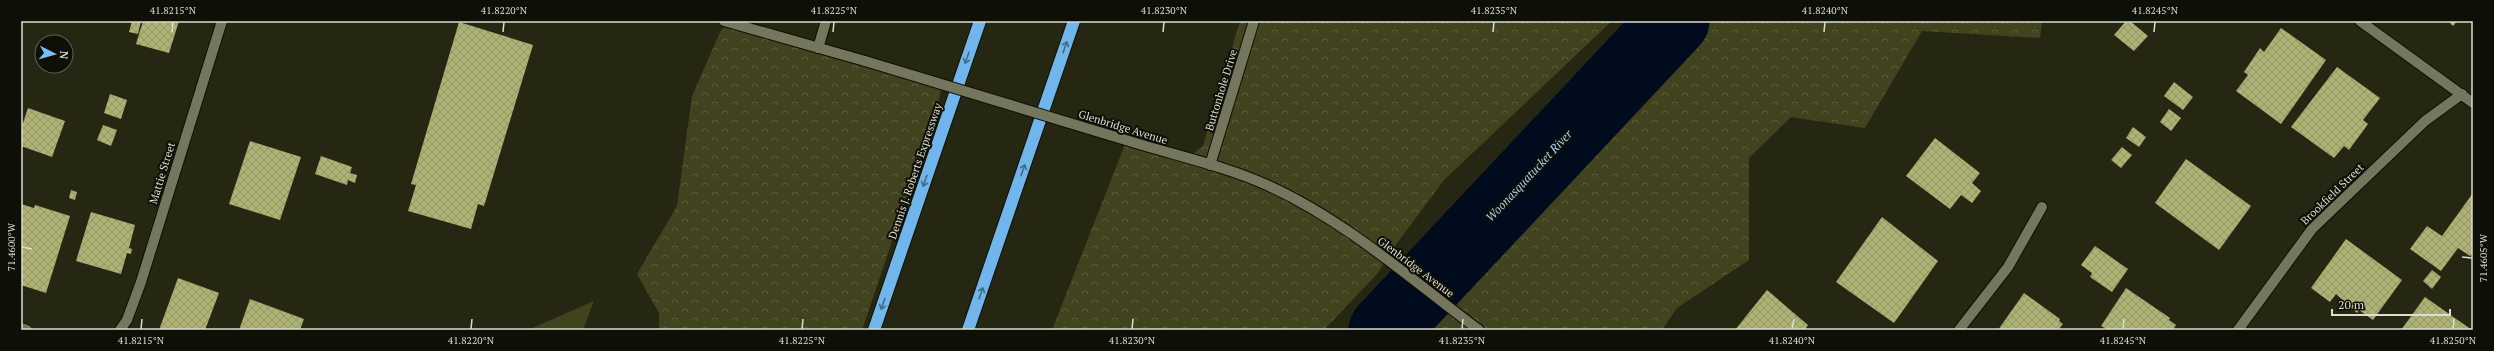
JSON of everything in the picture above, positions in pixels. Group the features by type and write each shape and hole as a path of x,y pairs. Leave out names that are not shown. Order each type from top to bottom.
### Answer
{"highway":[{"name":"Dennis J. Roberts Expressway","path":"874,330 980,21"},
{"path":"968,330 1074,21"}],"street":[{"name":"Mattie Street","path":"120,330 127,320 141,282 222,21"},
{"name":"Glenbridge Avenue","path":"724,21 865,61 1210,165 1268,186 1319,213 1345,229 1479,330"},
{"path":"818,48 826,21"},
{"name":"Buttonhole Drive","path":"1210,165 1254,21"},
{"path":"2360,21 2473,103"},
{"name":"Brookfield Street","path":"2238,330 2312,229 2425,121 2462,94"},
{"path":"1959,330 2008,267 2042,207"},
{"path":"21,328 27,330"}],"green space":[{"path":"1240,21 1612,21 1444,180 1392,250 1377,274 1324,330 1052,330 1124,147 1132,141 1190,156 1203,146"},
{"path":"1695,21 2042,21 2040,38 1922,31 1865,128 1791,117 1749,158 1749,260 1677,308 1662,330 1428,330 1443,315 1517,196 1596,129"},
{"path":"730,23 942,84 937,109 862,330 659,330 659,313 637,274 677,206 692,96 721,30"},
{"path":"594,301 583,330 528,330"}],"building":[{"path":"132,21 141,21 138,34 129,32"},
{"path":"143,21 179,21 169,53 136,44"},
{"path":"2126,21 2130,21 2148,36 2134,51 2114,35"},
{"path":"2448,21 2457,21 2453,26"},
{"path":"459,22 533,45 484,206 478,204 471,229 408,211 416,185 411,184"},
{"path":"2281,28 2326,60 2281,124 2236,91 2248,75 2244,72 2260,48 2264,52"},
{"path":"2337,67 2380,98 2363,120 2368,124 2349,150 2344,146 2334,158 2291,127"},
{"path":"2174,82 2193,97 2183,110 2164,96"},
{"path":"110,94 127,100 121,119 104,113"},
{"path":"28,108 65,121 52,157 21,146 21,129"},
{"path":"2169,109 2181,118 2171,131 2160,122"},
{"path":"103,125 117,130 111,146 97,140"},
{"path":"2133,127 2146,137 2139,147 2126,138"},
{"path":"1935,138 1980,173 1972,183 1981,191 1972,203 1961,195 1950,209 1906,176"},
{"path":"250,141 301,157 280,220 229,204"},
{"path":"2122,147 2132,155 2121,168 2111,160"},
{"path":"321,156 352,167 350,173 357,175 355,183 348,180 347,185 315,174"},
{"path":"2186,159 2251,206 2219,250 2155,203"},
{"path":"71,190 77,192 75,200 69,198"},
{"path":"2473,193 2473,252 2470,256 2458,248 2441,271 2410,249 2427,226 2442,236"},
{"path":"21,204 34,208 35,205 70,216 46,293 21,285"},
{"path":"91,212 135,225 129,248 132,249 131,254 127,253 121,274 76,261"},
{"path":"1882,217 1938,261 1894,323 1836,282"},
{"path":"2346,239 2402,280 2373,320 2359,310 2357,313 2336,294 2330,302 2311,288"},
{"path":"2095,246 2128,269 2112,292 2090,277 2092,273 2081,265"},
{"path":"2432,270 2441,277 2432,289 2423,281"},
{"path":"178,278 219,293 205,330 159,330"},
{"path":"2126,288 2170,318 2169,320 2176,325 2173,330 2108,330 2101,326"},
{"path":"1767,290 1808,325 1805,330 1735,330"},
{"path":"2024,293 2060,319 2059,321 2063,324 2058,330 1998,330"},
{"path":"2425,297 2472,330 2401,330"},
{"path":"250,299 304,319 300,330 239,330"}],"waterway":[{"name":"Woonasquatucket River","path":"1384,330 1674,21"}]}
